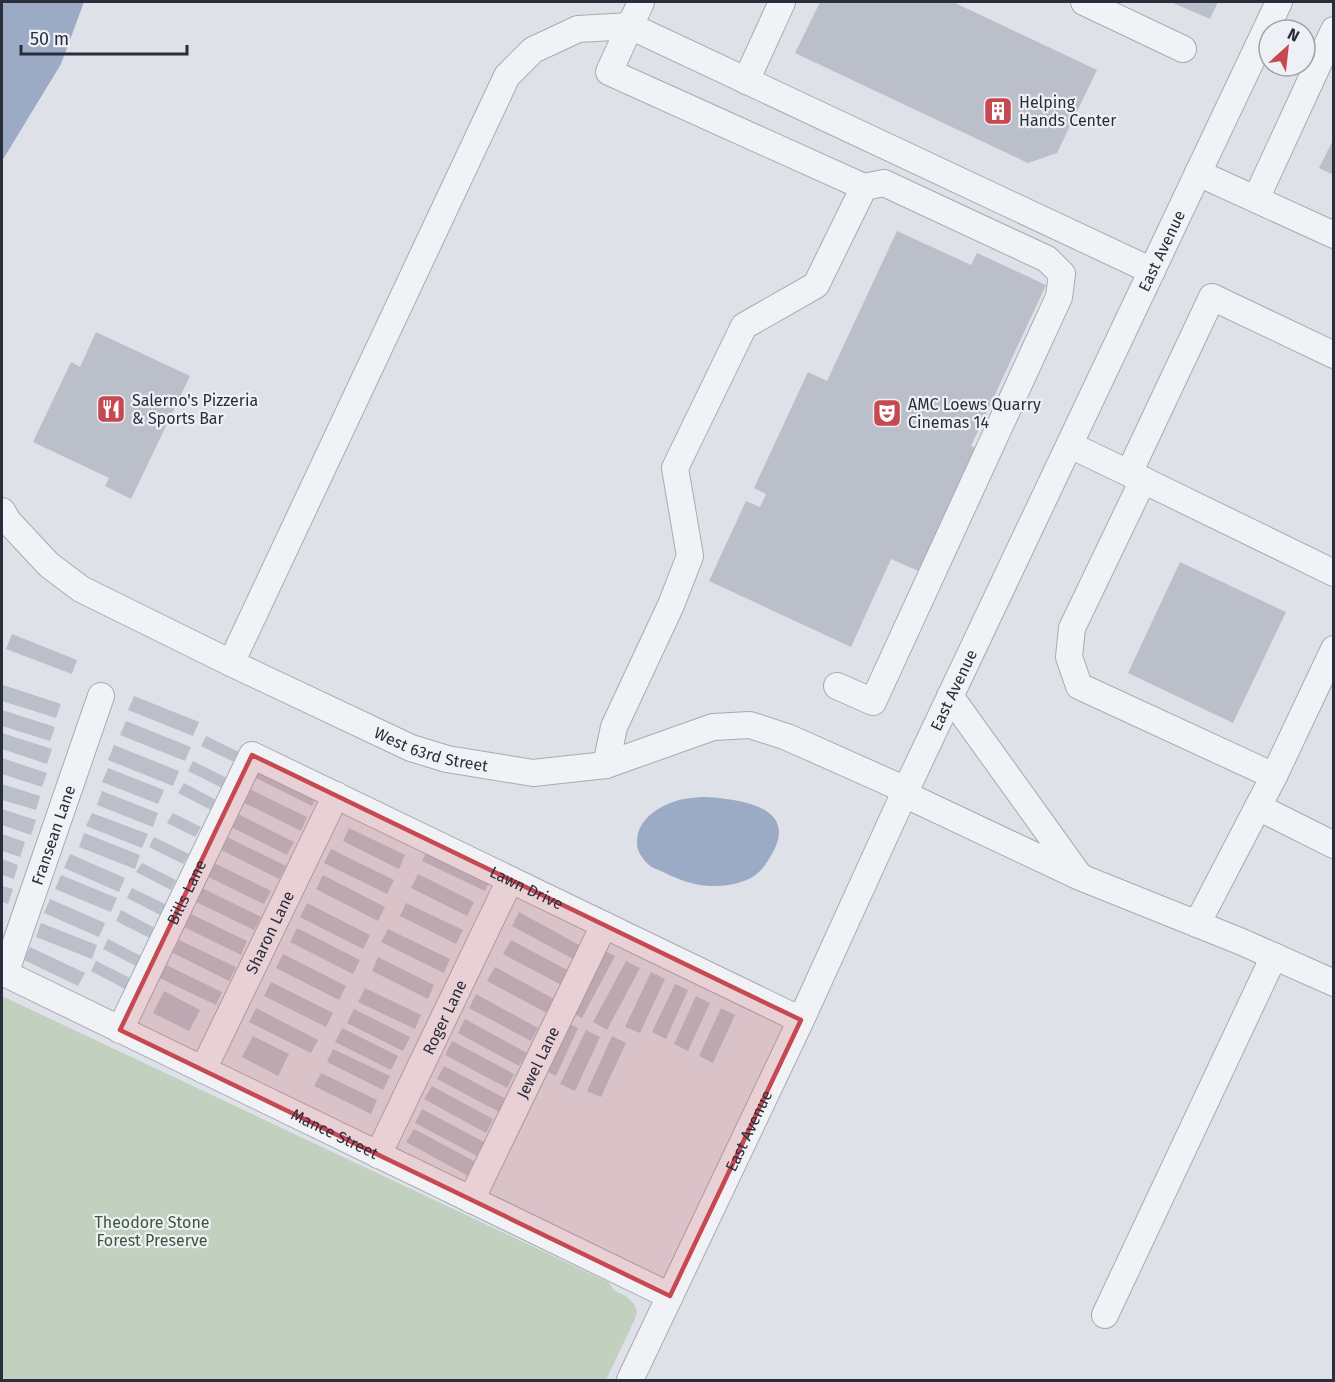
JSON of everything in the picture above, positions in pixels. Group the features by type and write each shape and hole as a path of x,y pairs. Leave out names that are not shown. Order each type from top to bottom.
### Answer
{"street":[{"path":"641,2 609,72 864,187 884,183 1047,259 1062,274 1059,297 873,702 837,686"},
{"path":"746,81 782,2"},
{"path":"1084,2 1183,49"},
{"name":"East Avenue","path":"630,1380 801,1020 950,696 1280,2"},
{"path":"231,663 507,76 533,50 578,29 630,26 1152,271"},
{"path":"1256,199 1334,30"},
{"path":"1198,173 1334,234"},
{"path":"606,765 614,727 671,605 690,556 675,468 744,326 816,285 864,187"},
{"path":"1274,776 1079,686 1069,657 1072,628 1212,297 1334,355"},
{"path":"1070,445 1334,573"},
{"name":"West 63rd Street","path":"4,519 49,565 81,589 411,748 447,759 533,773 606,765 713,727 750,725 787,737 1080,877 1274,956 1334,984"},
{"path":"1197,924 1274,776 1334,649"},
{"name":"Fransean Lane","path":"3,973 102,696"},
{"path":"950,696 1080,877"},
{"name":"Lawn Drive","path":"252,755 801,1020"},
{"name":"Bills Lane","path":"120,1030 252,755"},
{"name":"Sharon Lane","path":"203,1070 336,795"},
{"path":"1258,807 1334,845"},
{"name":"Roger Lane","path":"378,1155 510,880"},
{"name":"Jewel Lane","path":"471,1200 604,925"},
{"path":"1104,1315 1274,956"},
{"name":"Mance Street","path":"3,973 670,1296"}],"highlighted area":[{"path":"252,755 801,1020 670,1296 120,1030"}],"green space":[{"name":"Theodore Stone Forest Preserve","path":"2,996 608,1282 615,1291 626,1296 634,1304 637,1312 606,1380 2,1380"}],"water":[{"path":"2,2 84,2 61,64 2,161"},
{"path":"702,797 730,799 759,807 770,814 777,824 779,836 773,852 760,871 748,880 715,886 690,883 653,868 642,858 637,842 645,820 657,810 671,803 682,799"}],"building":[{"name":"Helping Hands Center","path":"820,2 953,2 1097,70 1057,153 1028,163 795,53"},
{"path":"1171,2 1218,2 1210,19"},
{"path":"1334,138 1334,175 1319,168"},
{"name":"AMC Loews Quarry Cinemas 14","path":"897,231 971,265 977,253 1046,285 971,446 983,451 925,574 891,559 851,647 709,581 746,501 760,507 766,494 754,488 808,372 827,381"},
{"name":"Salerno's Pizzeria & Sports Bar","path":"96,332 190,376 131,499 105,486 109,478 33,442 71,362 80,367"},
{"path":"1180,562 1286,612 1233,723 1128,673"},
{"path":"12,634 77,660 72,674 6,649"},
{"path":"3,685 61,704 56,718 2,701"},
{"path":"134,696 199,722 193,736 128,710"},
{"path":"2,710 55,727 50,741 2,726"},
{"path":"126,721 191,747 185,761 120,735"},
{"path":"2,733 52,749 47,764 2,749"},
{"path":"206,736 241,753 236,763 201,746"},
{"path":"114,745 179,771 173,786 108,760"},
{"path":"2,758 47,773 42,787 2,774"},
{"path":"193,761 227,778 222,788 188,771"},
{"path":"262,765 319,792 312,806 256,778"},
{"path":"108,768 164,790 158,804 102,782"},
{"path":"184,783 218,801 213,811 178,793"},
{"path":"2,784 40,796 36,810 2,800"},
{"path":"245,787 307,817 301,831 238,800"},
{"path":"102,791 158,813 153,827 97,805"},
{"path":"2,809 36,820 31,835 2,825"},
{"path":"92,813 148,834 142,848 86,826"},
{"path":"173,813 201,827 195,837 167,823"},
{"path":"238,814 294,842 287,855 231,827"},
{"path":"349,828 405,855 399,869 343,841"},
{"path":"84,833 140,855 135,869 79,847"},
{"path":"2,834 25,842 20,857 2,851"},
{"path":"223,835 286,866 279,879 217,848"},
{"path":"154,837 189,854 183,864 149,847"},
{"path":"429,847 491,878 485,891 422,861"},
{"path":"331,849 394,880 387,894 324,863"},
{"path":"70,854 125,878 119,892 64,868"},
{"path":"2,859 18,865 14,879 2,875"},
{"path":"208,860 271,891 264,904 202,874"},
{"path":"142,863 176,880 171,890 136,872"},
{"path":"418,874 474,902 467,916 411,888"},
{"path":"61,875 117,898 111,912 55,889"},
{"path":"323,875 385,907 378,921 316,889"},
{"path":"2,886 13,889 8,904 2,902"},
{"path":"198,886 261,917 254,930 192,900"},
{"path":"132,888 167,905 162,916 127,898"},
{"path":"50,899 105,923 99,937 44,913"},
{"path":"307,903 370,935 363,949 300,917"},
{"path":"406,903 463,930 456,944 400,916"},
{"path":"121,910 155,928 150,938 116,921"},
{"path":"519,912 581,946 573,959 512,926"},
{"path":"191,914 247,941 241,955 184,927"},
{"path":"41,923 97,945 92,959 36,937"},
{"path":"297,928 360,960 353,974 290,942"},
{"path":"388,929 450,959 444,973 381,942"},
{"path":"108,939 143,957 138,967 103,949"},
{"path":"179,940 236,967 229,981 173,953"},
{"path":"511,940 573,973 565,987 503,954"},
{"path":"30,947 85,973 78,986 24,960"},
{"path":"601,949 615,956 582,1018 568,1011"},
{"path":"283,954 346,986 339,1000 276,968"},
{"path":"378,957 434,985 428,999 372,971"},
{"path":"96,961 130,978 125,989 91,971"},
{"path":"626,961 640,968 607,1030 593,1022"},
{"path":"160,962 222,992 216,1005 153,975"},
{"path":"495,967 556,1000 549,1014 487,981"},
{"path":"651,972 665,979 640,1033 625,1027"},
{"path":"271,982 333,1013 326,1027 264,996"},
{"path":"675,984 688,990 666,1039 652,1032"},
{"path":"365,988 421,1015 415,1029 358,1002"},
{"path":"164,991 200,1010 189,1031 153,1013"},
{"path":"476,994 538,1028 531,1041 469,1008"},
{"path":"696,996 710,1003 688,1051 674,1044"},
{"path":"256,1008 318,1040 311,1053 249,1022"},
{"path":"721,1008 735,1015 713,1063 699,1056"},
{"path":"354,1009 410,1037 403,1051 347,1023"},
{"path":"465,1019 527,1053 519,1066 458,1033"},
{"path":"564,1021 578,1028 556,1076 542,1069"},
{"path":"342,1028 398,1056 391,1070 335,1042"},
{"path":"586,1030 600,1037 575,1091 560,1084"},
{"path":"253,1036 289,1054 278,1076 242,1057"},
{"path":"612,1036 626,1043 601,1097 587,1091"},
{"path":"452,1041 514,1074 507,1088 445,1055"},
{"path":"333,1049 390,1076 383,1090 327,1062"},
{"path":"444,1066 506,1099 499,1112 437,1079"},
{"path":"321,1073 377,1100 371,1114 314,1086"},
{"path":"432,1086 493,1119 486,1133 424,1099"},
{"path":"422,1109 484,1142 477,1156 415,1123"},
{"path":"414,1129 476,1162 468,1176 406,1142"}],"place":[{"name":"Helping Hands Center","path":"998,111"},
{"name":"Salerno's Pizzeria & Sports Bar","path":"111,409"},
{"name":"AMC Loews Quarry Cinemas 14","path":"887,413"}]}
